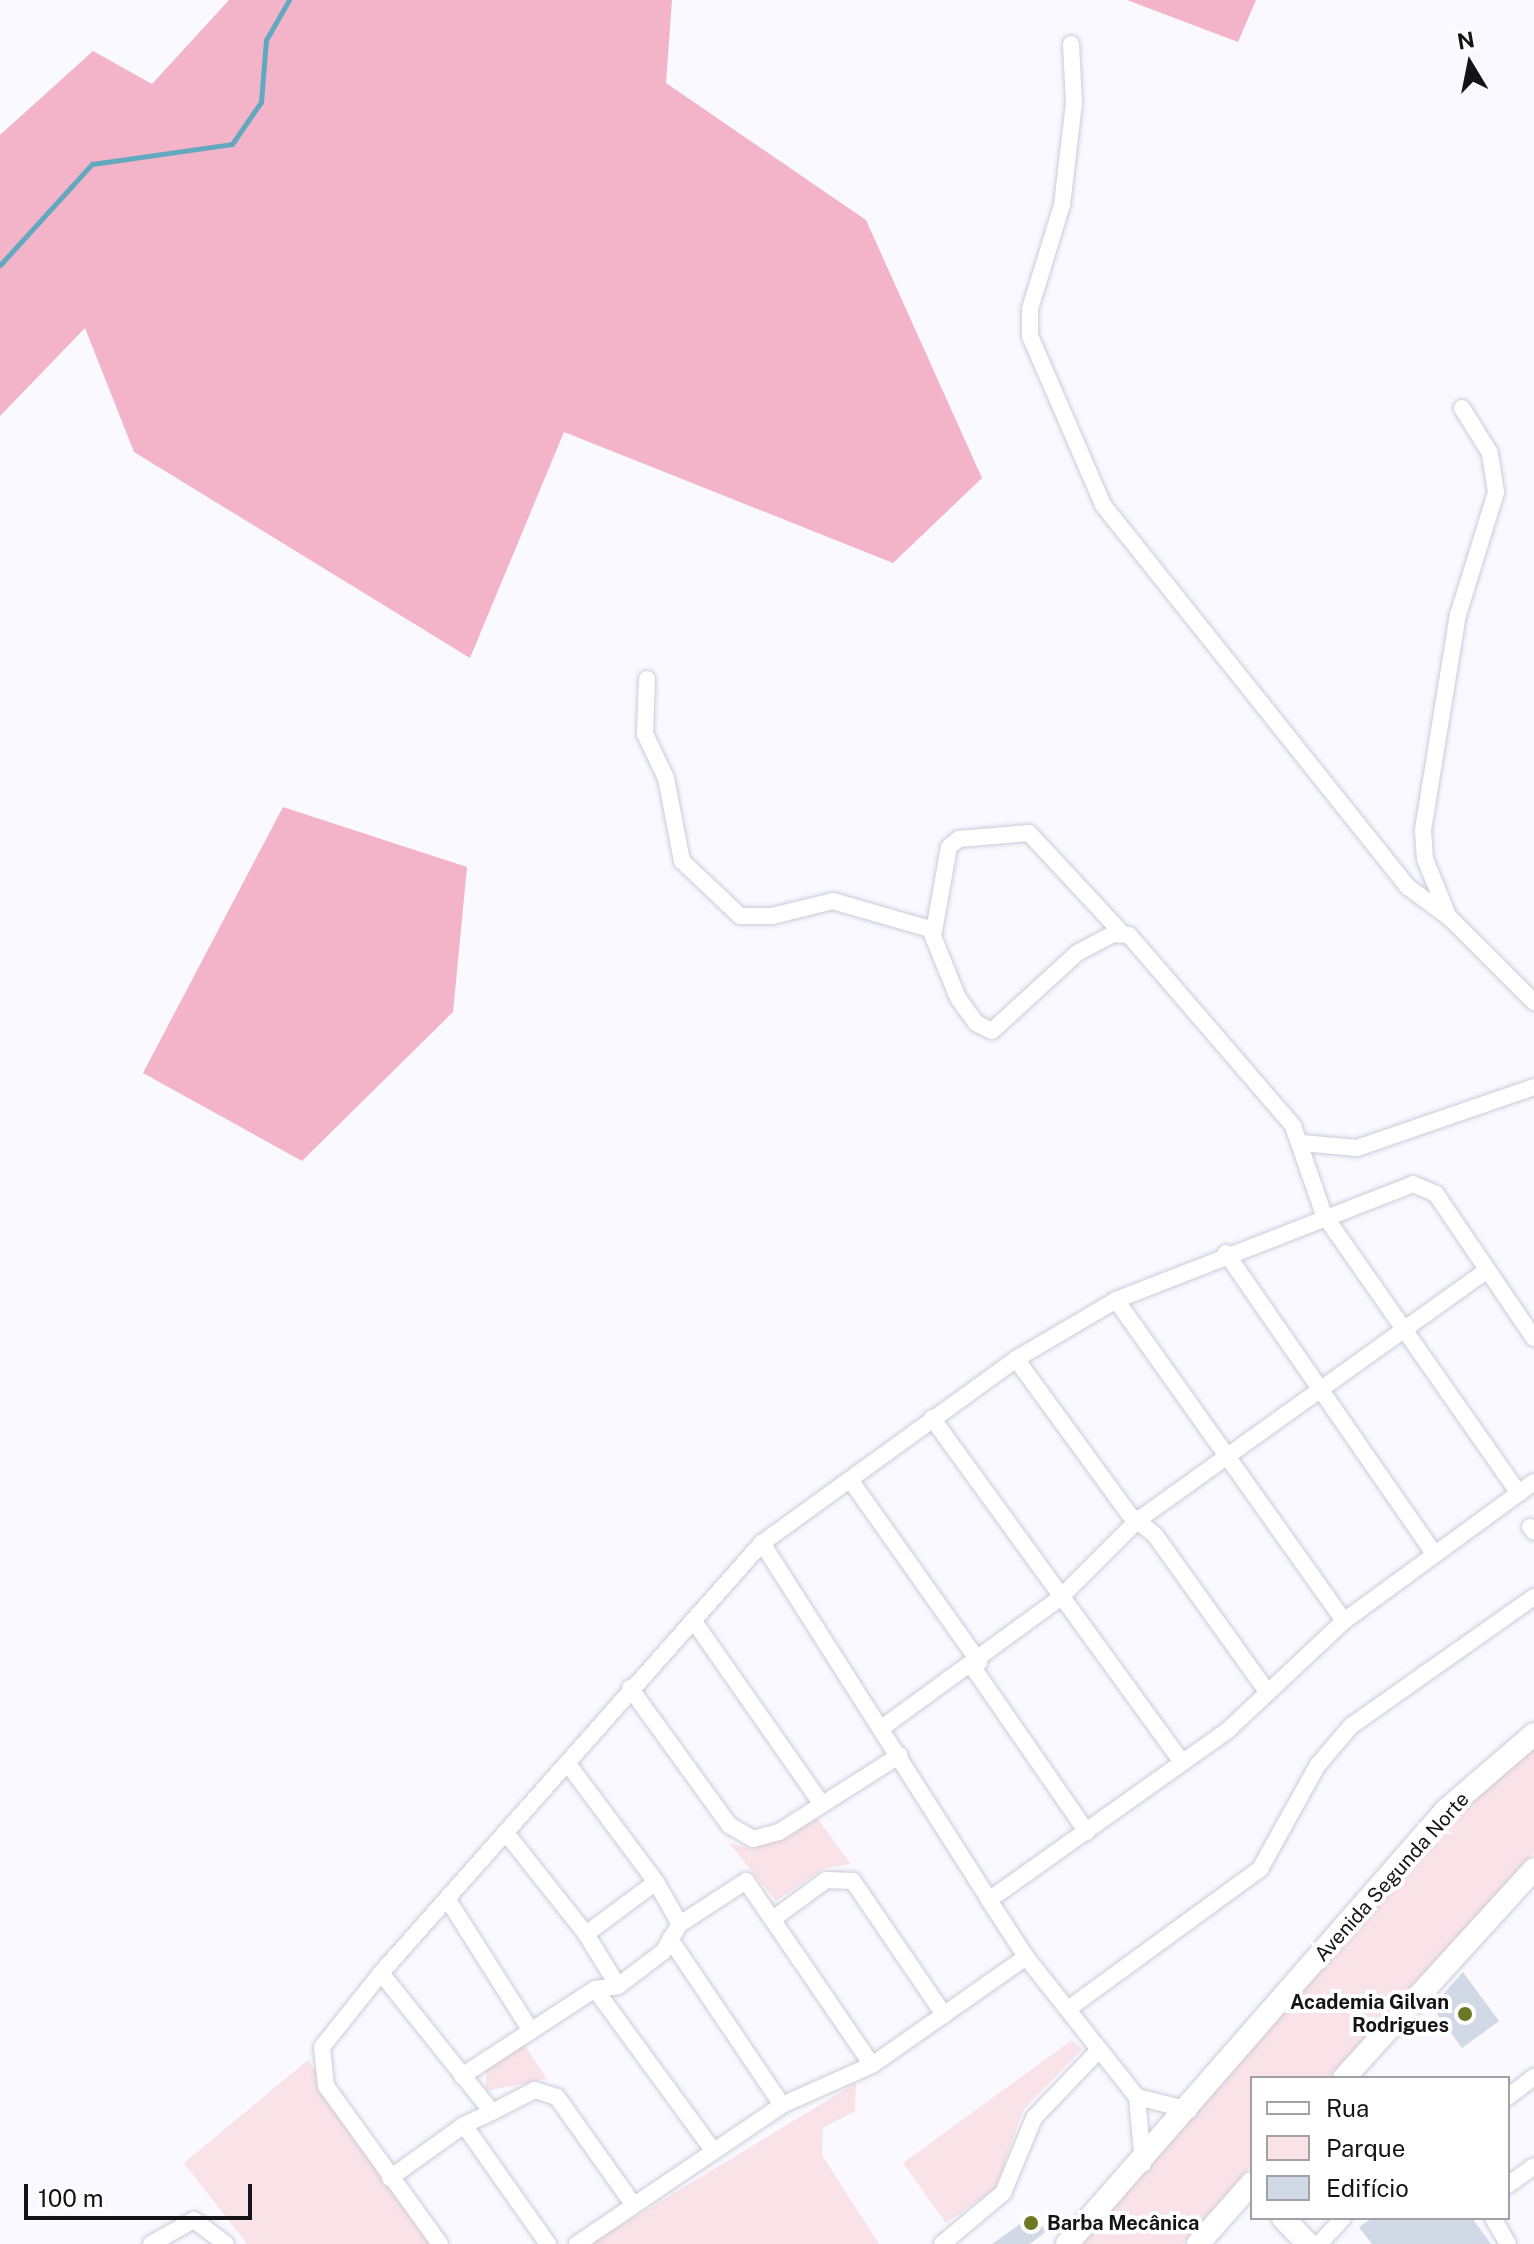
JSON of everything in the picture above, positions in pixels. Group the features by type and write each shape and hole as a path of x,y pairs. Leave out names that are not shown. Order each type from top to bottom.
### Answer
{"main road":[{"name":"Avenida Segunda Norte","path":"1067,2244 1143,2164 1446,1810 1534,1734"},
{"path":"1346,2076 1534,1869"},
{"path":"1198,2244 1241,2209 1250,2188"},
{"path":"1284,2220 1308,2244"}],"street":[{"path":"1071,44 1074,103 1062,205 1030,309 1030,336 1042,376 1103,505 1145,565 1408,887 1450,918 1534,1002"},
{"path":"1450,918 1425,859 1423,830 1458,615 1496,492 1490,453 1462,408"},
{"path":"647,679 645,734 666,778 682,861 726,907 748,917 833,901 934,931"},
{"path":"1122,933 1077,953 992,1031 976,1023 958,998 934,931 949,847 959,839 1029,833 1052,851 1281,1110 1302,1143 1324,1215 1519,1493"},
{"path":"1302,1143 1357,1148 1534,1087"},
{"path":"440,2244 326,2086 320,2060 325,2042 381,1973 568,1764 630,1688 762,1543 1016,1359 1116,1300 1226,1253 1413,1184 1436,1194 1534,1338"},
{"path":"1226,1253 1434,1553"},
{"path":"883,1727 976,1664 1061,1597 1138,1520 1318,1387 1486,1271"},
{"path":"1116,1300 1344,1621"},
{"path":"1016,1359 1138,1520 1155,1535 1268,1693"},
{"path":"932,1418 1182,1762"},
{"path":"851,1481 1087,1832"},
{"path":"989,1900 1182,1762 1268,1693 1344,1621 1534,1482"},
{"path":"762,1543 883,1727 1026,1957 1137,2097 1143,2164"},
{"path":"1068,2009 1260,1869 1317,1766 1351,1726 1534,1597"},
{"path":"693,1620 822,1804"},
{"path":"630,1688 741,1835 764,1838 900,1755"},
{"path":"568,1764 656,1882 680,1924"},
{"path":"506,1833 586,1934 618,1986"},
{"path":"773,1919 826,1880 853,1881 944,2015"},
{"path":"462,2076 595,1989 618,1986 670,1939 680,1924 746,1881 872,2065"},
{"path":"586,1934 656,1882"},
{"path":"448,1900 531,2031"},
{"path":"670,1939 782,2105"},
{"path":"577,2244 782,2105 872,2065 1026,1957"},
{"path":"381,1973 492,2112"},
{"path":"595,1989 713,2150"},
{"path":"942,2244 1003,2193 1041,2108 1099,2050"},
{"path":"1510,2095 1534,2077"},
{"path":"390,2178 464,2125 535,2090 557,2097 633,2204"},
{"path":"1137,2097 1189,2110"},
{"path":"464,2125 548,2244"},
{"path":"1510,2184 1534,2166"},
{"path":"151,2244 194,2220 226,2244"},
{"path":"1319,2244 1341,2220"},
{"path":"1494,2220 1508,2244"}],"green space":[{"path":"1534,1740 1534,1853 1331,2076 1250,2076 1250,2167 1182,2244 1082,2244 1450,1813"},
{"path":"815,1815 851,1864 825,1868 776,1901 729,1843 753,1849"},
{"path":"1072,2040 1082,2049 1023,2110 996,2188 946,2223 903,2163"},
{"path":"522,2041 547,2079 486,2091 486,2068"},
{"path":"308,2060 440,2244 247,2244 184,2163"},
{"path":"856,2083 855,2111 823,2128 822,2155 879,2244 590,2244"}],"shaded area":[{"path":"229,0 672,0 666,83 866,220 982,478 893,563 564,432 470,658 134,452 85,328 0,416 0,135 93,51 152,84"},
{"path":"1127,0 1256,0 1238,42"},
{"path":"283,807 467,867 453,1012 302,1161 143,1073"}],"building":[{"name":"Academia Gilvan Rodrigues","path":"1463,1972 1499,2021 1462,2048 1432,2007"},
{"name":"Barba Mecânica","path":"1034,2214 1046,2232 1030,2244 992,2244"},
{"path":"1369,2220 1473,2220 1491,2244 1372,2244 1359,2227"}],"waterway":[{"path":"0,265 92,164 232,144 261,102 266,40 289,0"}],"place":[{"name":"Academia Gilvan Rodrigues","path":"1465,2014"},
{"name":"Barba Mecânica","path":"1031,2223"}]}
